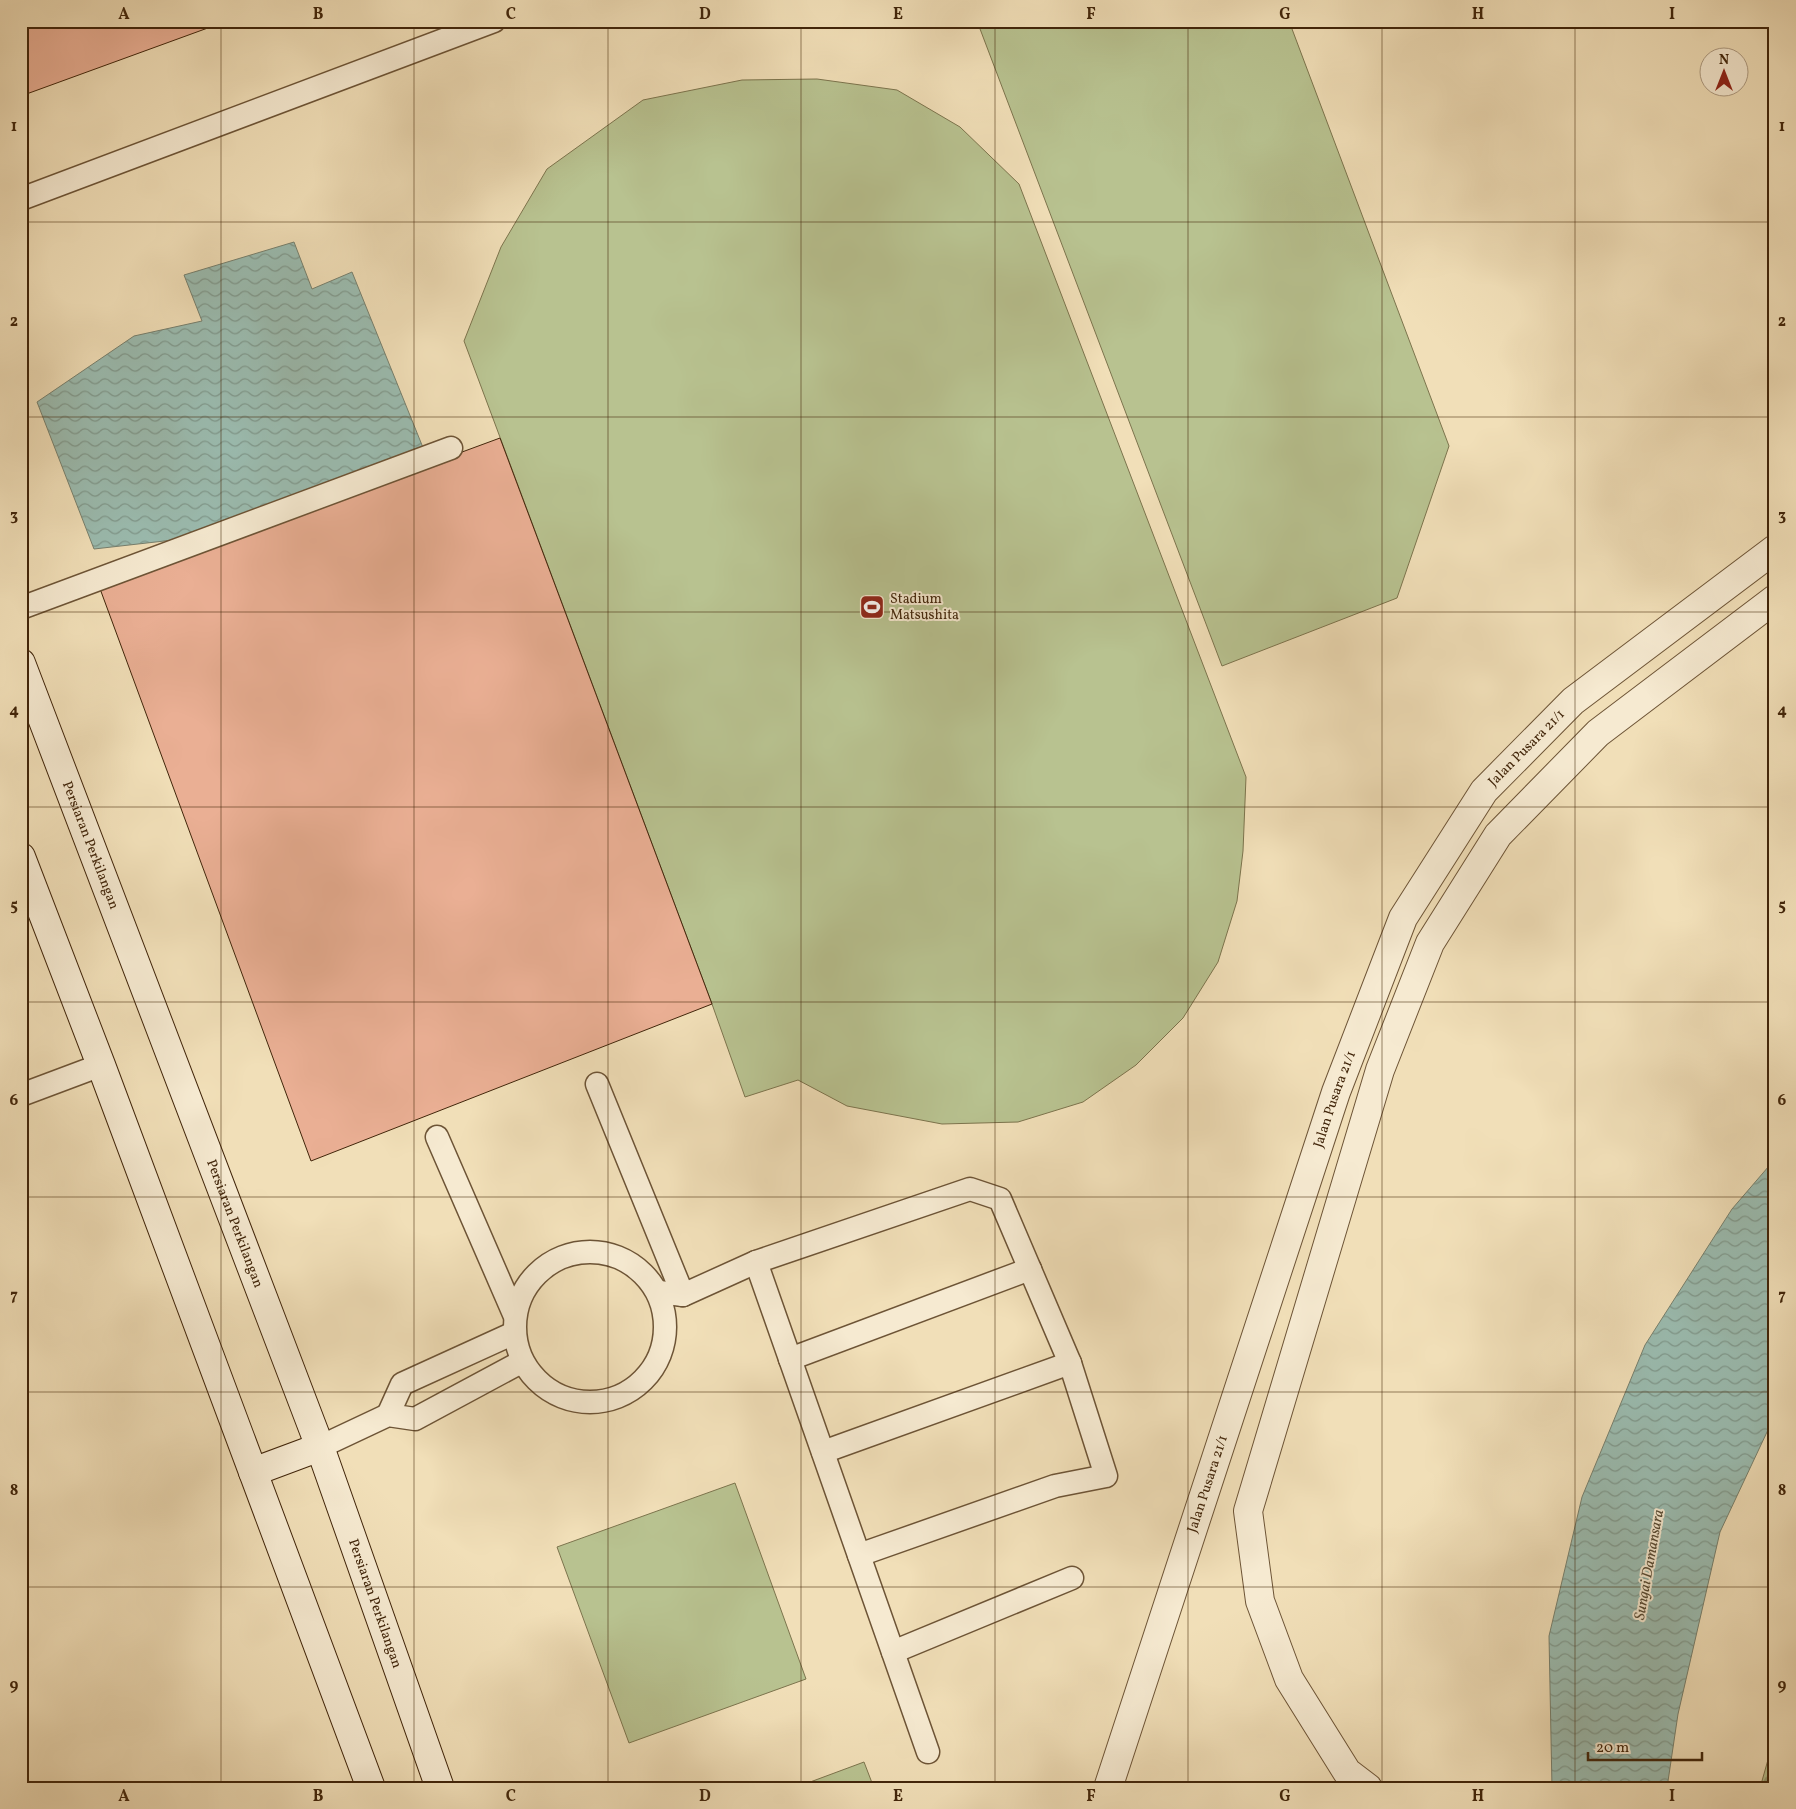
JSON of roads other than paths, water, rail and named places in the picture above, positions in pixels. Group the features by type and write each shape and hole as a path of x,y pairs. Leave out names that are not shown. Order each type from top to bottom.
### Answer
{"street":[{"name":"Jalan Pusara 21/1","path":"1108,1788 1336,1092 1403,918 1484,791 1573,701 1775,549"},
{"path":"1357,1780 1289,1679 1260,1601 1248,1512 1380,1070 1430,943 1498,835 1598,733 1775,599"},
{"name":"Persiaran Perkilangan","path":"21,663 320,1447 440,1788"},
{"path":"21,857 371,1788"},
{"path":"253,1472 320,1447"}],"lane":[{"path":"21,199 494,21"},
{"path":"21,608 451,448"},
{"path":"21,1095 100,1065"},
{"path":"597,1084 683,1295"},
{"path":"388,1415 402,1384 514,1323 535,1272 578,1250 625,1258 659,1292 667,1339 645,1381 602,1403 555,1395 521,1362 514,1323 437,1137"},
{"path":"659,1292 683,1295 756,1262 970,1189 1000,1199 1070,1363 1106,1476 1055,1486 859,1555"},
{"path":"756,1262 928,1752"},
{"path":"790,1358 1030,1269"},
{"path":"320,1447 388,1415 415,1418 521,1362"},
{"path":"823,1452 1070,1363"},
{"path":"893,1652 1072,1578"}],"water":[{"path":"294,242 312,289 352,272 426,455 182,539 94,549 37,402 134,336 202,321 184,275"},
{"name":"Sungai Damansara","path":"1775,1159 1775,1415 1720,1532 1678,1714 1667,1788 1552,1788 1549,1636 1582,1497 1645,1345 1732,1209"}],"place":[{"name":"Stadium Matsushita","path":"872,607"}]}
